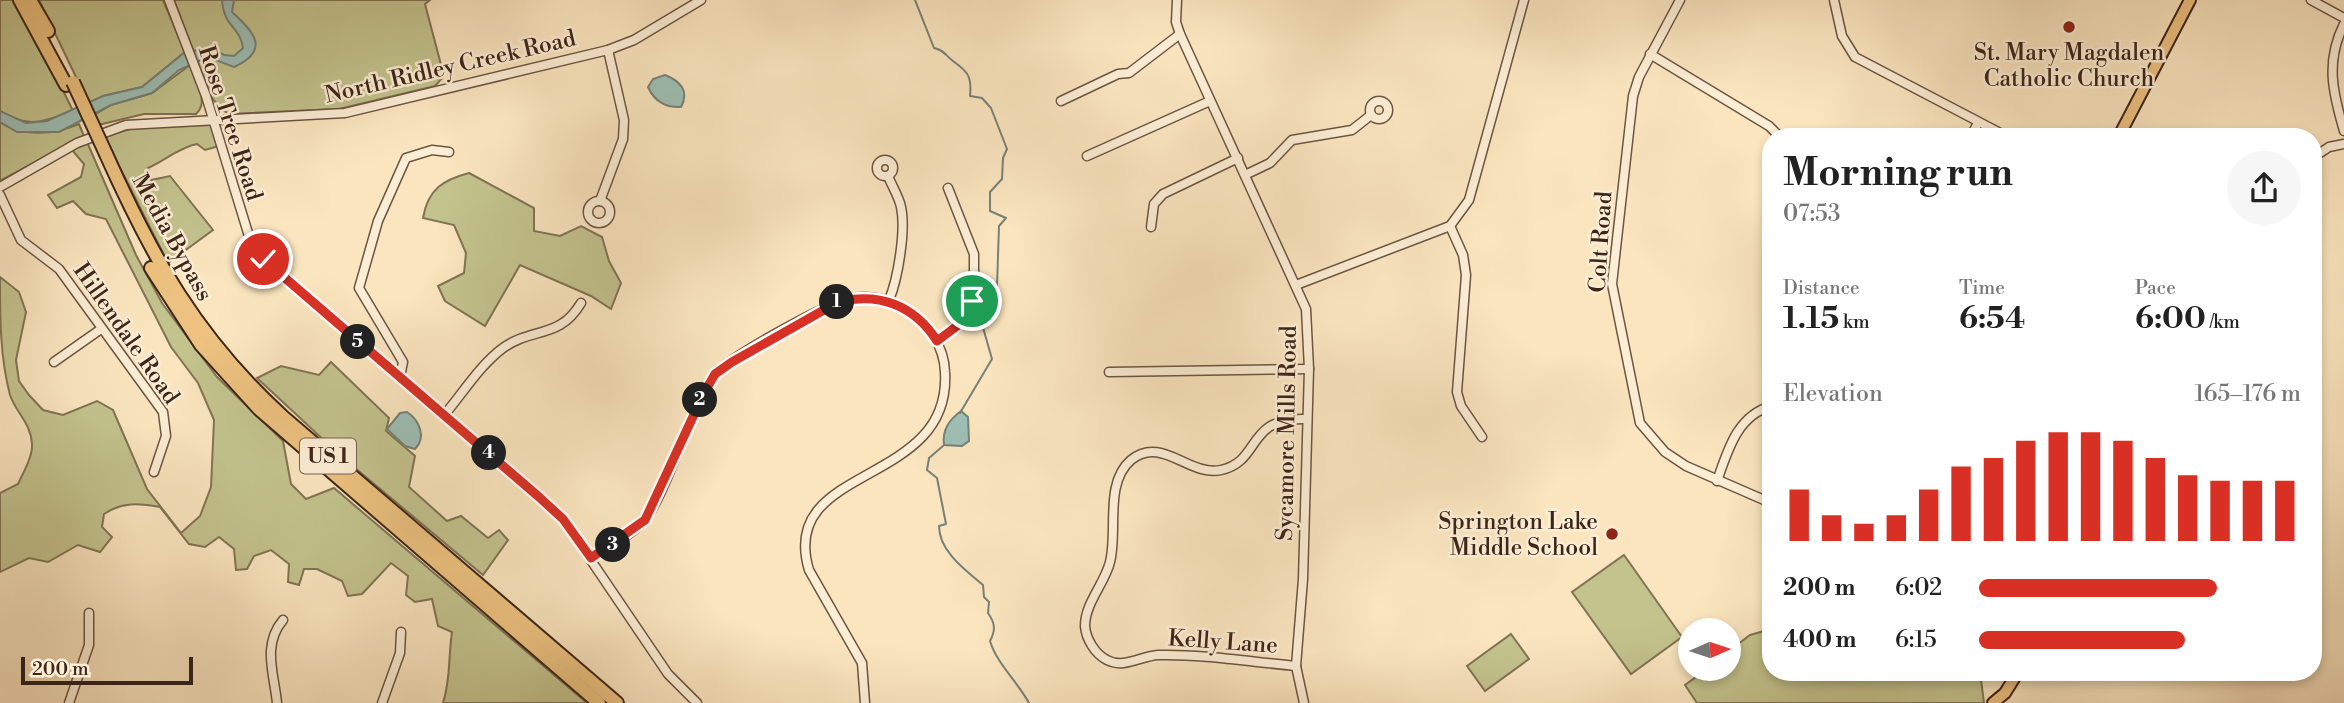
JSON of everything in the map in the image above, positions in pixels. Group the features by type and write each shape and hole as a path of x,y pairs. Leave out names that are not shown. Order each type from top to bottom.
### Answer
{"highway":[{"name":"Media Bypass","path":"20,0 69,84"},
{"name":"Media Bypass","path":"30,0 164,291 229,378 291,439 599,703"},
{"name":"Media Bypass","path":"102,156 172,287 237,371 282,416 617,703"}],"main road":[{"path":"2123,128 2190,0"},
{"path":"1993,703 2005,693 2012,681"}],"street":[{"name":"Rose Tree Road","path":"169,0 214,119 252,246 262,258 563,519 668,674 697,703"},
{"name":"North Ridley Creek Road","path":"0,187 105,130 154,122 345,113 608,50 634,40 701,0"},
{"name":"Sycamore Mills Road","path":"1177,0 1176,22 1180,34 1247,174 1306,309 1309,369 1303,579 1296,666 1304,703"},
{"path":"1296,285 1450,226 1469,200 1524,0"},
{"name":"Colt Road","path":"1680,0 1650,54 1633,96 1613,297 1626,342 1627,363 1640,423 1665,452 1717,481 1762,499"},
{"path":"1834,0 1842,36 1855,57 1989,128"},
{"path":"2311,0 2344,18"},
{"path":"2344,24 2331,60 2330,78 2344,131"},
{"path":"1061,101 1118,74 1129,73 1180,34"},
{"path":"600,201 623,139 624,120 608,50"},
{"path":"1650,54 1771,128"},
{"path":"1087,156 1210,101"},
{"path":"1247,174 1270,163 1292,140 1352,130 1371,114"},
{"path":"1975,128 1978,123"},
{"path":"2322,152 2329,147 2344,144"},
{"path":"400,377 403,362 359,288 378,221 406,158 432,150 449,152"},
{"path":"1151,227 1154,204 1163,194 1238,158"},
{"path":"888,176 901,207 902,219 896,283 889,300"},
{"path":"937,341 965,320 970,312 974,282 974,254 948,188"},
{"name":"Hillendale Road","path":"0,195 21,240 59,269 163,412 166,436 154,472"},
{"path":"1450,226 1463,255 1466,275 1457,392 1461,406 1482,437"},
{"path":"591,558 645,520 715,374 774,336 838,302 854,298 889,300 915,316 937,341 945,361 946,382 936,421 911,450 830,497 810,519 804,537 804,554 809,570 862,663 865,703"},
{"path":"445,414 502,349 514,341 559,328 570,320 581,303"},
{"path":"54,362 101,329"},
{"path":"1109,372 1309,369"},
{"path":"1717,481 1738,429 1762,411"},
{"name":"Kelly Lane","path":"1296,666 1165,655 1119,664 1098,654 1087,635 1085,625 1087,612 1110,562 1117,482 1132,459 1144,453 1157,452 1205,470 1218,471 1242,459 1270,425 1286,418 1307,419"},
{"path":"69,703 89,645 89,613"},
{"path":"277,703 270,653 275,629 283,620"},
{"path":"382,703 400,653 401,632"}],"green space":[{"path":"0,0 13,0 40,43 73,111 28,122 0,111"},
{"path":"39,0 163,0 185,52 142,87 103,96 89,104"},
{"path":"174,0 430,0 425,4 444,76 435,86 339,109 229,114 211,97"},
{"path":"190,65 202,97 200,109 196,114 144,114 98,125 94,115 111,105 152,93"},
{"path":"0,122 19,130 39,133 79,124 84,136 0,181"},
{"path":"211,124 219,146 205,150 197,144 148,168 151,180 170,176 213,230 168,263 104,136 142,126"},
{"path":"87,142 136,255 162,303 217,377 283,441 291,484 306,499 334,488 587,703 443,703 452,632 438,626 432,599 415,602 406,595 408,576 391,563 362,594 348,596 342,581 317,569 304,569 299,585 288,582 289,564 271,550 254,556 247,569 236,570 234,549 219,537 205,547 189,544 160,507 130,504 104,514 102,527 112,537 100,552 78,545 48,562 29,558 0,572 0,493 18,484 29,459 32,444 29,430 10,395 4,366 0,277 19,292 26,312 16,360 19,381 43,410 63,415 97,401 113,410 147,489 181,533 200,516 211,487 214,420 198,383 171,347 106,219 86,214 73,201 57,208 48,195 81,177 84,164 72,150"},
{"path":"469,173 534,208 534,231 560,236 581,226 602,237 609,261 621,283 611,309 591,296 520,265 485,326 445,301 438,286 464,273 466,253 454,225 423,218 425,208 438,187"},
{"path":"331,362 389,418 386,431 415,456 409,487 447,521 461,516 488,538 499,530 508,540 483,575 342,457 257,378 281,366 319,375"},
{"path":"1624,555 1678,631 1678,640 1631,674 1572,592"},
{"path":"1762,632 1762,681 1981,681 1984,703 1697,703 1685,685 1690,681 1741,681 1741,642 1750,635"},
{"path":"1511,634 1529,659 1485,691 1467,666"}],"water":[{"path":"222,0 234,0 232,12 247,27 255,41 252,54 245,61 234,67 208,57 179,70 152,93 111,105 59,132 17,132 0,122 0,111 26,123 47,121 103,96 142,87 185,52 213,48 224,55 234,56 243,48 239,35 226,16"},
{"path":"665,75 675,80 684,91 681,107 661,103 648,87 653,79"},
{"path":"961,411 968,417 969,441 962,446 944,445 947,426"},
{"path":"407,412 415,419 420,429 419,444 415,449 405,446 387,429 400,413"}],"waterway":[{"path":"915,0 934,48 942,51 965,72 969,79 970,96 982,98 991,108 1007,149 1003,158 1002,179 990,192 990,211 1006,218 999,226 997,286 980,317 992,359 960,413"},
{"path":"943,446 929,458 927,470 937,478 946,524 939,526 943,544 954,559 983,585 984,597 989,602 988,613 994,627 990,641 993,649 1029,703"}],"place":[{"name":"St. Mary Magdalen Catholic Church","path":"2069,27"},
{"name":"Springton Lake Middle School","path":"1612,534"}],"route":[{"path":"263,259 539,497 563,519 591,558 645,520 704,393 715,374 732,362 838,302 854,298 889,300 915,316 930,329 937,341 965,320 972,301"}]}
